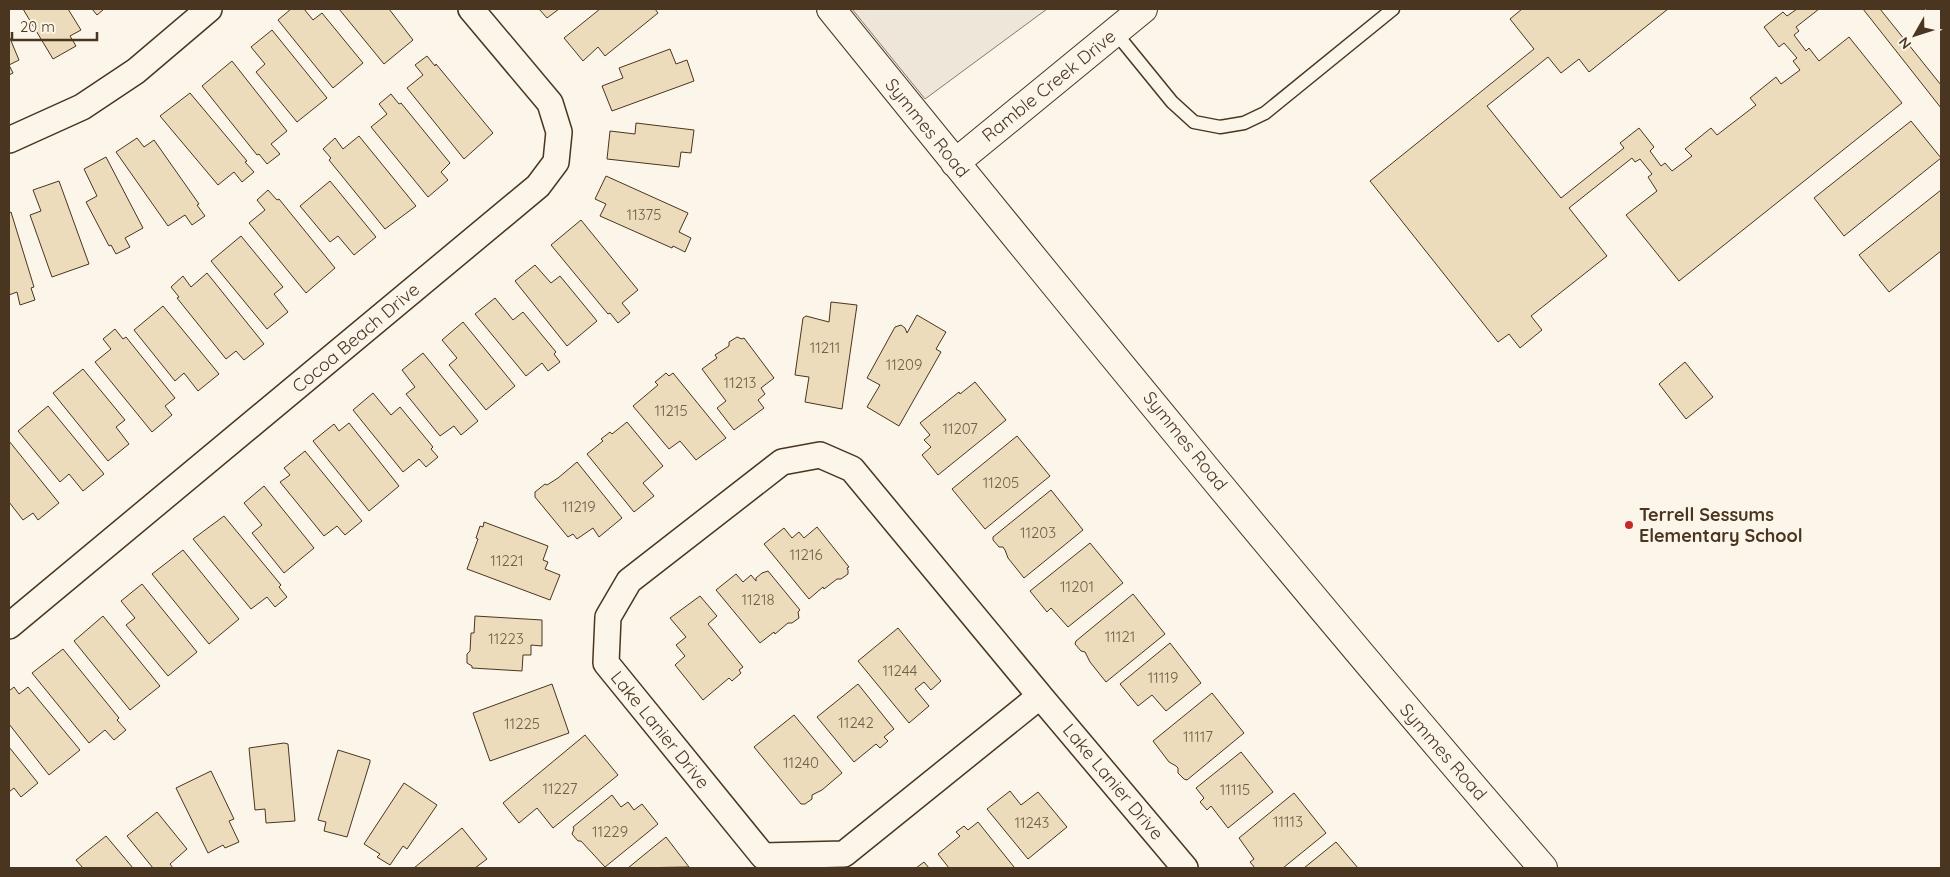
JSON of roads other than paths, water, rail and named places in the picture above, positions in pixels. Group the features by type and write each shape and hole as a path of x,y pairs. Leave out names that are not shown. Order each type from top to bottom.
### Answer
{"street":[{"path":"9,140 82,107 136,71 209,9"},
{"name":"Cocoa Beach Drive","path":"9,626 538,186 552,168 556,162 560,132 550,102 471,9"},
{"name":"Symmes Road","path":"831,9 955,163 1408,713 1544,868"},
{"name":"Ramble Creek Drive","path":"955,163 1143,9"},
{"name":"Lake Lanier Drive","path":"1040,696 844,854 763,856 606,663 608,617 629,581 782,462 820,455 852,469 1185,868"}],"lane":[{"path":"1115,32 1180,109 1194,122 1220,127 1244,123 1265,113 1393,9"}],"place":[{"name":"Terrell Sessums Elementary School","path":"1629,525"}]}
